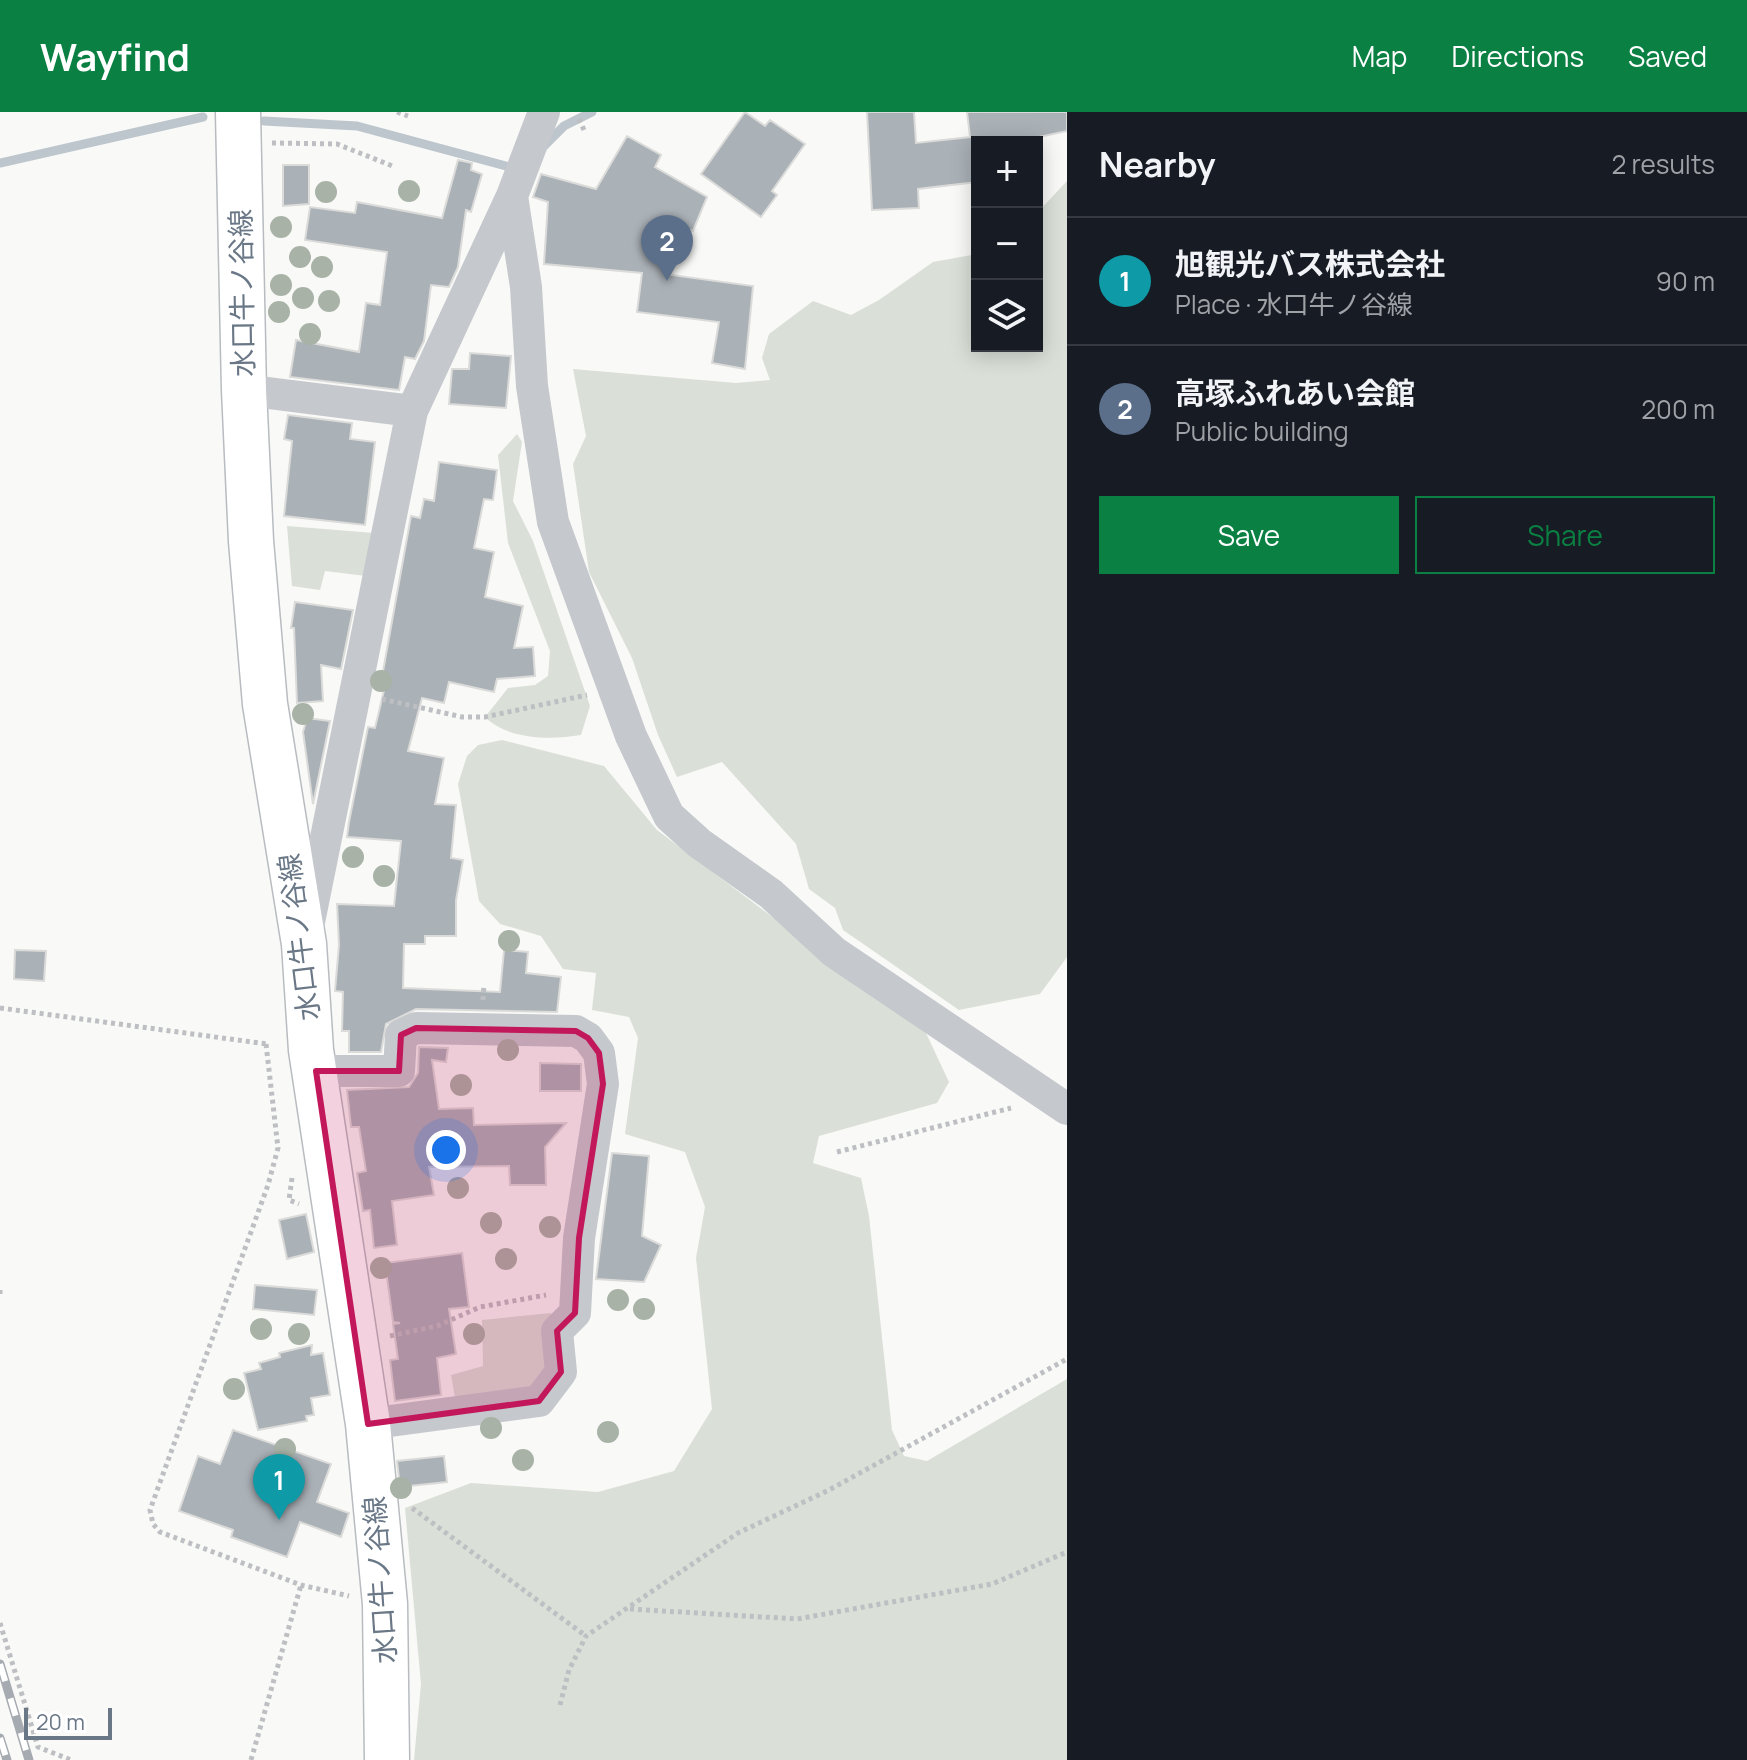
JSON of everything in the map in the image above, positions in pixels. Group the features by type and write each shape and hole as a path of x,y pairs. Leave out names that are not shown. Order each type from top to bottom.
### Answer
{"main road":[{"name":"水口牛ノ谷線","path":"249,127 244,390 251,541 265,704 304,944 314,1060 368,1424 385,1604 387,1760"}],"street":[{"path":"304,944 412,411 512,196 544,112"},
{"path":"512,196 526,287 532,386 553,522 631,736 669,816 699,843 771,894 834,952 1059,1104"},
{"path":"244,390 412,411"},
{"path":"314,1060 399,1071 401,1035 416,1028 576,1031 588,1038 599,1053 603,1084 574,1289 575,1313 557,1331 561,1372 539,1401 368,1424"}],"path":[{"path":"397,112 408,116"},
{"path":"249,127 337,144 395,167"},
{"path":"355,693 474,717 616,689"},
{"path":"0,1008 266,1044 314,1060"},
{"path":"266,1044 278,1148 268,1185 150,1510 153,1524 160,1532 301,1585 385,1604"},
{"path":"837,1152 1059,1104"},
{"path":"358,1344 437,1326 480,1307 574,1289"},
{"path":"0,1290 0,1296"},
{"path":"560,1705 569,1670 586,1636 738,1533 829,1490 1067,1359"},
{"path":"373,1479 586,1636"},
{"path":"630,1609 797,1619 992,1584 1067,1552"},
{"path":"251,1760 301,1585"},
{"path":"0,1623 38,1747 71,1760"}],"highlighted area":[{"path":"416,1028 576,1031 588,1038 599,1053 603,1084 579,1238 575,1313 557,1331 561,1372 539,1401 368,1424 316,1071 399,1071 401,1035"}],"shaded area":[{"path":"1067,181 1067,957 1040,994 959,1010 843,930 835,908 809,889 796,844 722,762 677,777 658,735 632,658 589,572 573,464 586,436 573,369 736,383 770,380 762,358 769,334 813,301 851,315 879,300 933,262 971,255 971,352 1043,352 1043,207"},
{"path":"517,434 522,442 513,501 533,541 590,706 581,735 544,738 518,734 494,725 485,717 508,688 535,685 548,676 550,651 508,543 498,455"},
{"path":"287,526 374,533 366,576 325,571 320,590 292,586"},
{"path":"502,740 604,766 657,830 926,1033 949,1082 937,1103 819,1136 813,1163 861,1178 869,1216 892,1430 904,1456 927,1461 1067,1379 1067,1760 414,1760 421,1684 405,1508 471,1483 598,1492 674,1471 712,1409 696,1258 705,1207 685,1152 625,1134 638,1038 629,1017 592,1010 596,973 563,969 541,936 500,924 479,901 458,784 467,756 478,745"},
{"path":"551,1313 553,1372 537,1395 456,1404 451,1375 483,1366 482,1320"}],"building":[{"path":"745,112 765,126 770,120 805,144 772,191 777,195 761,217 701,174"},
{"path":"867,112 914,112 916,143 970,137 967,112 1067,112 1067,131 1043,136 971,136 971,183 918,189 919,208 872,210"},
{"path":"627,136 661,155 655,167 707,197 693,231 676,225 671,275 753,286 745,369 712,363 719,322 637,312 642,273 544,264 548,202 533,197 541,174 596,189"},
{"path":"458,160 472,163 471,170 482,174 471,212 466,210 458,267 449,287 431,285 424,341 415,359 405,357 399,390 290,377 296,340 359,352 366,303 380,305 387,252 305,240 310,207 355,213 357,202 442,218"},
{"path":"283,165 309,165 309,204 283,206"},
{"path":"470,353 511,356 506,408 449,404 452,369 469,369"},
{"path":"288,415 352,423 350,439 375,442 365,525 284,516 292,441 284,439"},
{"path":"439,462 497,470 493,500 484,499 474,548 494,552 485,597 523,606 514,648 533,647 535,676 497,679 494,692 449,682 444,703 422,698 408,751 444,758 435,804 456,805 451,858 463,860 456,900 456,936 425,936 425,944 404,944 403,988 500,992 504,950 528,952 526,973 561,977 557,1012 416,1009 386,1024 381,1052 349,1052 349,1031 342,1031 343,992 335,991 339,945 337,904 394,906 401,841 347,837 349,822 368,727 375,728 387,678 382,677 411,516 420,518 424,499 434,501"},
{"path":"295,602 353,610 341,669 321,665 323,701 297,703 294,628 291,628"},
{"path":"307,718 330,721 313,804 303,732"},
{"path":"15,950 46,951 44,981 14,979"},
{"path":"419,1047 448,1048 446,1062 432,1060 439,1109 473,1108 474,1125 566,1123 545,1147 546,1185 510,1185 509,1166 429,1167 434,1195 392,1201 397,1245 374,1248 370,1210 363,1211 357,1173 366,1171 359,1127 351,1127 347,1090 409,1087 418,1073"},
{"path":"540,1063 581,1064 581,1091 540,1091"},
{"path":"612,1153 649,1156 642,1236 661,1245 644,1282 596,1279"},
{"path":"306,1214 314,1252 287,1259 279,1220"},
{"path":"462,1253 469,1307 449,1309 456,1354 437,1358 441,1395 395,1401 390,1360 398,1359 393,1324 400,1323 393,1322 385,1263"},
{"path":"255,1285 317,1290 314,1315 253,1309"},
{"path":"312,1345 311,1355 323,1353 330,1395 311,1398 314,1415 306,1416 307,1421 258,1430 244,1373 261,1369 259,1363 280,1357 279,1353"},
{"path":"233,1430 331,1464 317,1502 349,1513 341,1537 300,1522 287,1557 231,1537 233,1530 179,1511 198,1456 220,1464"},
{"path":"444,1456 447,1482 400,1487 397,1461"}],"waterway":[{"path":"543,147 564,126 592,112"},
{"path":"0,163 203,117"},
{"path":"264,121 357,126 506,166"}],"railway":[{"path":"0,1664 29,1760"},
{"path":"0,1738 7,1760"}],"place":[{"name":"高塚ふれあい会館","path":"667,281"},
{"name":"旭観光バス株式会社","path":"279,1520"}]}
